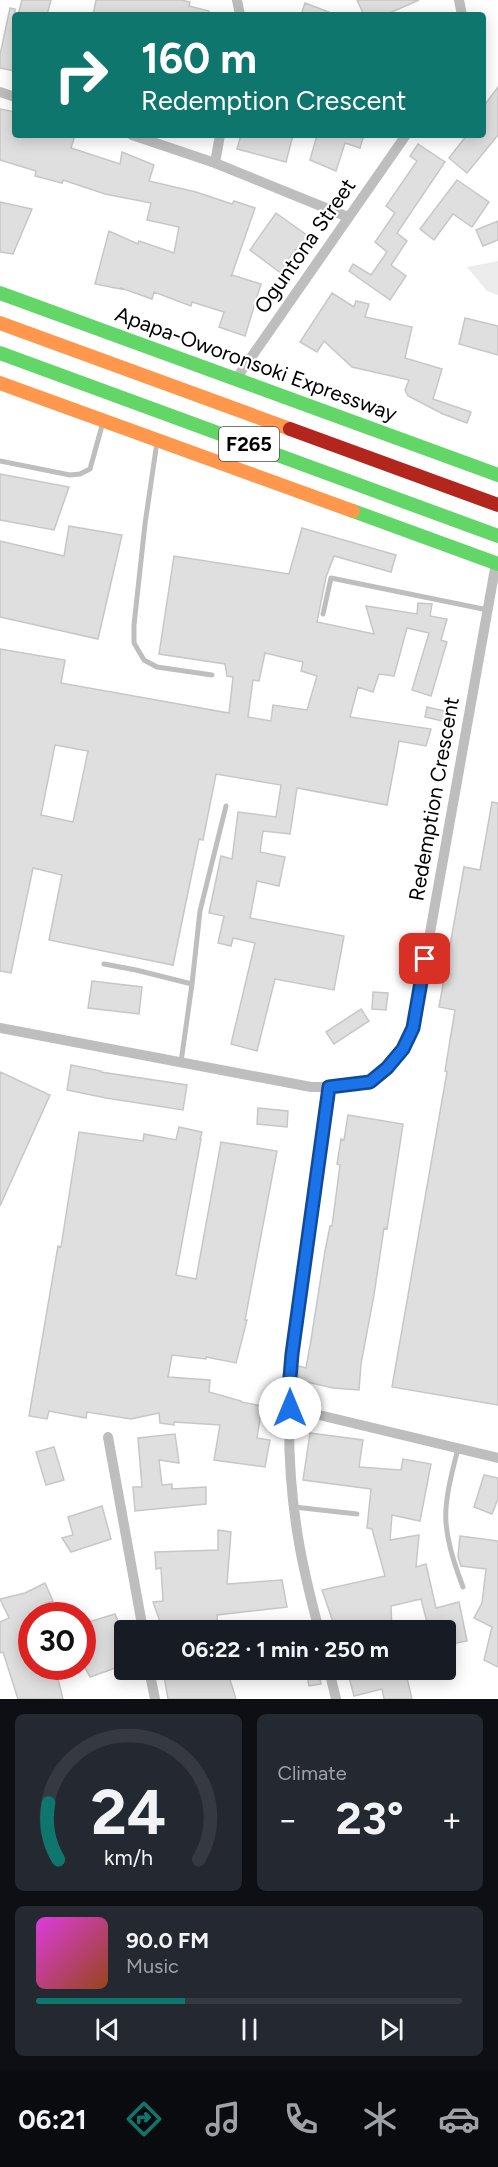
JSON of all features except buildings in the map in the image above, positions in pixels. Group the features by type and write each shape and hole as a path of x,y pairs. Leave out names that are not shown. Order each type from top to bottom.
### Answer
{"main road":[{"name":"Apapa-Oworonsoki Expressway","path":"0,292 498,475"},
{"name":"F265","path":"0,323 498,505"},
{"name":"F265","path":"0,353 498,536"},
{"path":"0,383 497,563"}],"street":[{"path":"141,138 215,163 348,217"},
{"path":"215,163 219,138"},
{"name":"Oguntona Street","path":"236,379 404,138"},
{"name":"Redemption Crescent","path":"0,1028 311,1087 370,1082 387,1068 403,1049 413,1028 497,563"},
{"path":"317,1620 298,1537 294,1507 289,1389 329,1087"},
{"path":"290,1408 498,1458"},
{"path":"108,1437 140,1620"},
{"path":"151,1680 155,1699"},
{"path":"331,1680 336,1699"}],"lane":[{"path":"0,461 70,476 80,474 90,469 104,420"},
{"path":"158,440 145,524 134,643 144,660 158,667 212,675"},
{"path":"323,614 331,578 488,610"},
{"path":"181,1062 200,911 226,806"},
{"path":"104,964 192,984"},
{"path":"458,1447 448,1493 446,1518 453,1558 463,1587"},
{"path":"294,1507 357,1514"}],"shaded area":[{"path":"498,261 498,295 487,291 467,267"}],"traffic: fast":[{"path":"0,293 498,475"},
{"path":"0,353 498,536"},
{"path":"353,511 498,564"}],"traffic: slow":[{"path":"0,323 290,429"},
{"path":"0,383 353,511"}],"traffic: jam":[{"path":"290,429 498,505"}],"route":[{"path":"290,1408 292,1354 329,1087 370,1082 387,1068 403,1049 413,1028 425,959"}]}
